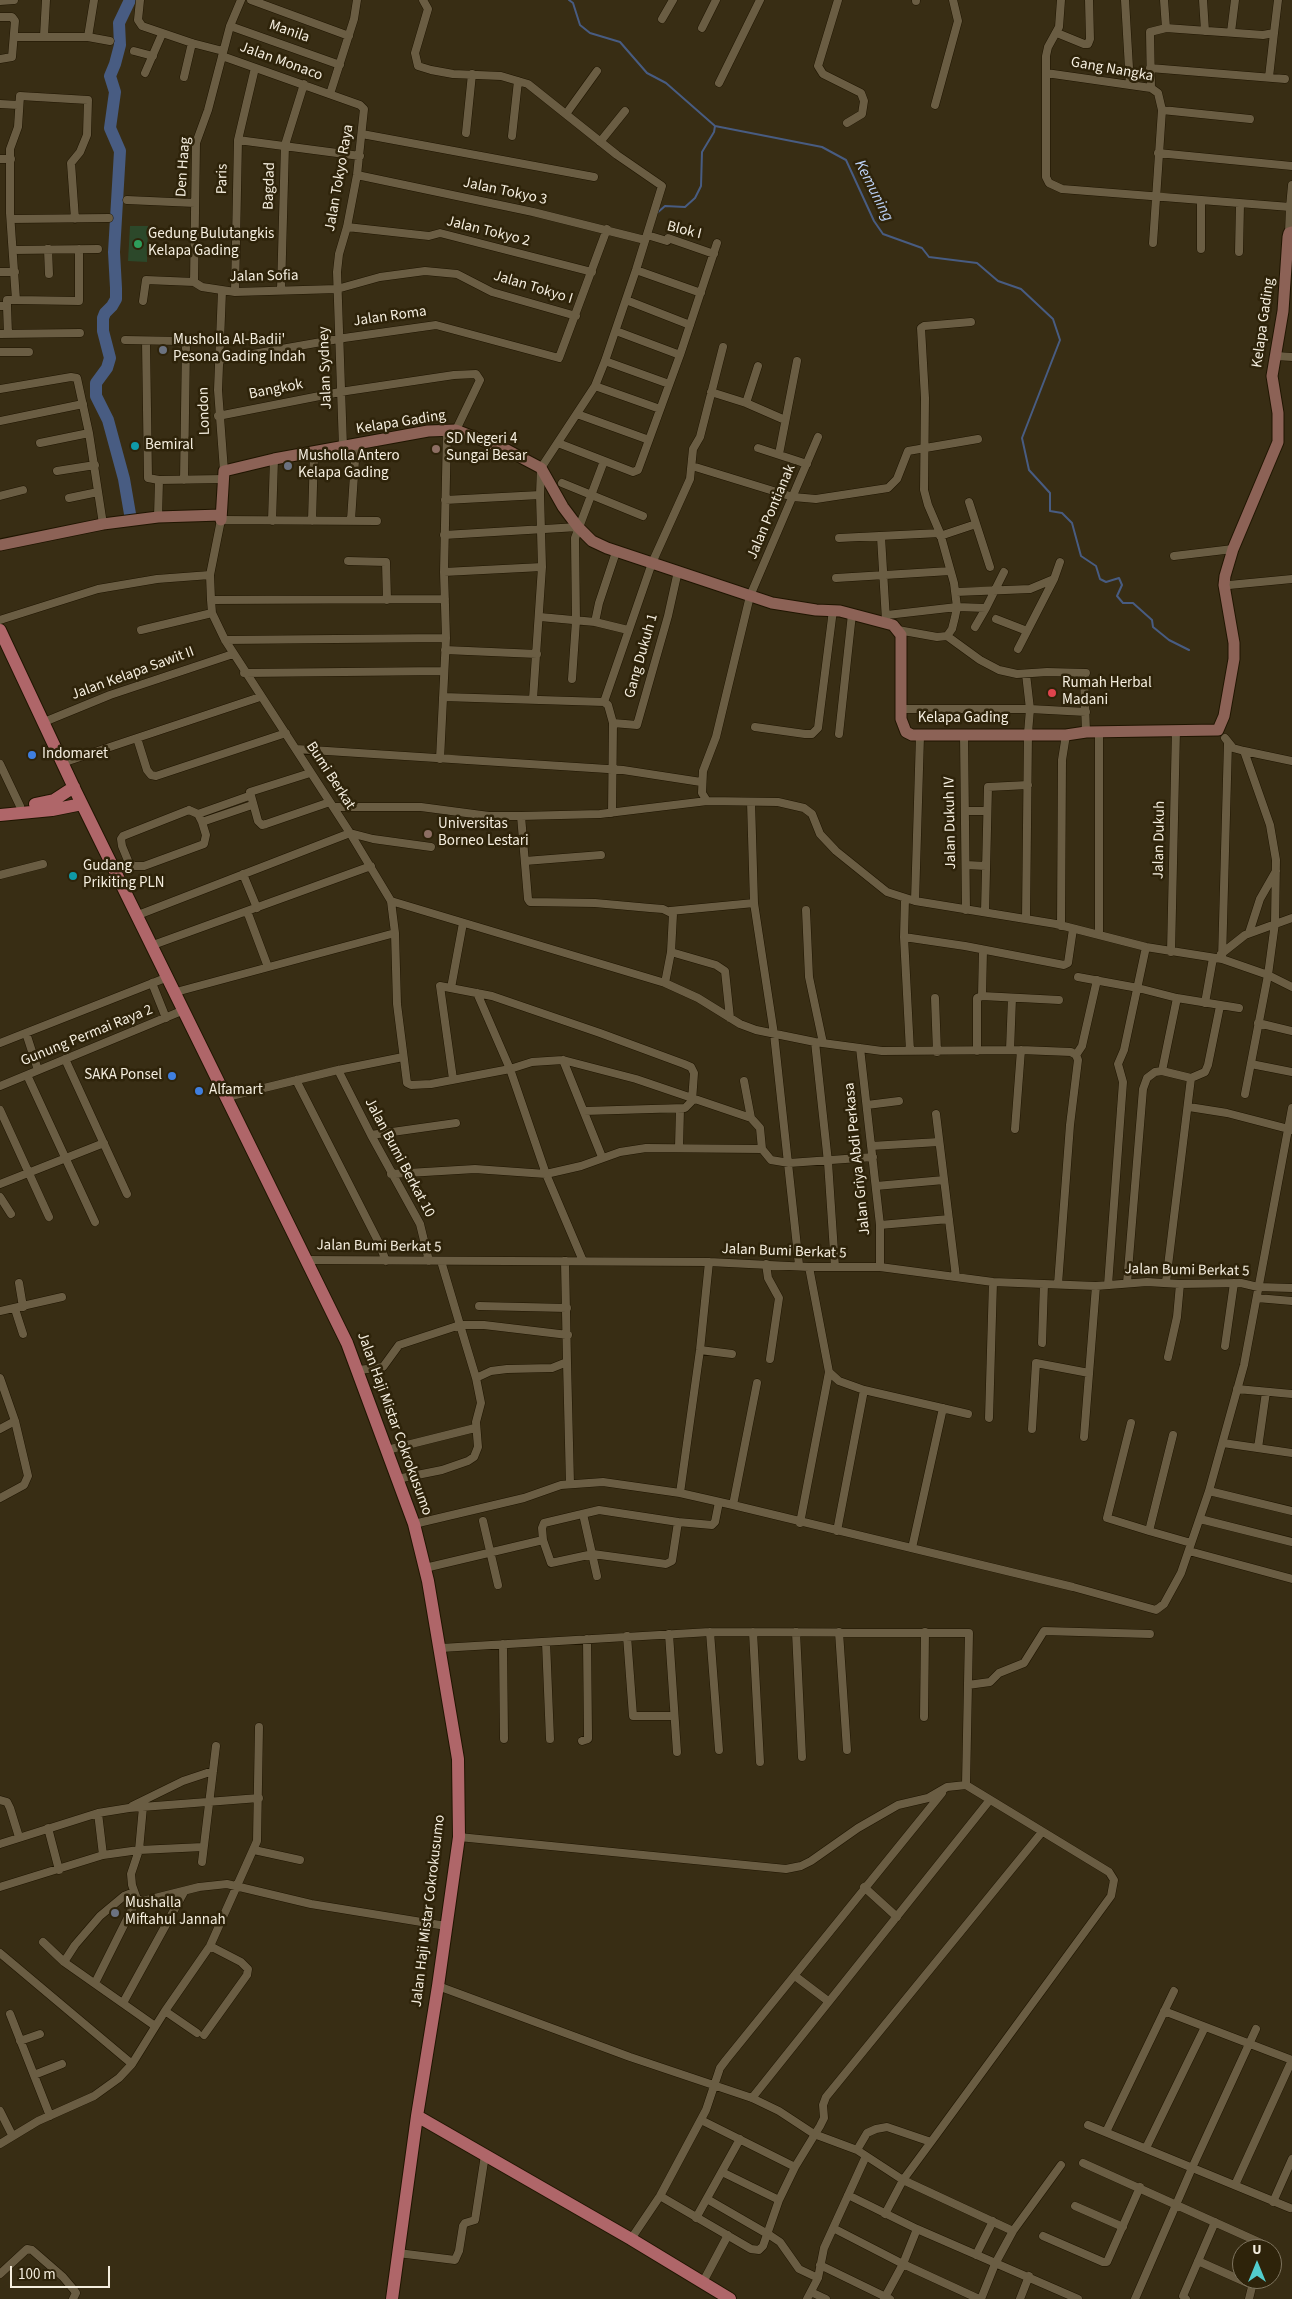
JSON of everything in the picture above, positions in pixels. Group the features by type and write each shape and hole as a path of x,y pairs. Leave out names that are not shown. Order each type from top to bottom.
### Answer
{"main road":[{"name":"Jalan Haji Mistar Cokrokusumo","path":"2,638 326,1297 358,1370 398,1478 414,1524 425,1568 441,1648 458,1758 458,1837 392,2299"},
{"path":"0,807 20,806 54,800 74,787"},
{"path":"0,815 52,810 82,804"},
{"path":"417,2116 631,2239 730,2299"}],"street":[{"path":"0,2 14,0"},
{"path":"44,36 46,0"},
{"path":"88,37 94,0"},
{"name":"Jalan Monaco","path":"140,0 139,24 162,34 223,53 255,68 330,94"},
{"name":"Den Haag","path":"194,282 196,143 208,110 230,26 241,0"},
{"path":"251,0 349,36"},
{"path":"330,94 349,36 357,0"},
{"path":"423,0 428,9 415,53 418,66 431,70 501,76 518,81 540,92 600,142 662,186 616,331 595,386 541,468 542,567 533,699"},
{"path":"667,0 659,18 673,0"},
{"path":"702,28 716,0"},
{"path":"719,83 760,0"},
{"path":"838,0 818,66 828,76 862,93 864,101 862,114 847,123"},
{"path":"935,105 958,21 953,0"},
{"path":"1060,0 1060,20 1057,33 1048,47 1046,73 1046,177 1049,184 1062,189 1291,207"},
{"path":"1057,33 1088,44 1090,40 1089,0"},
{"path":"1125,0 1130,85"},
{"path":"1164,0 1166,28"},
{"path":"1202,0 1205,31"},
{"path":"1231,32 1235,0"},
{"path":"1269,77 1278,0"},
{"path":"0,18 10,16 14,18 12,57 0,60"},
{"name":"Manila","path":"230,26 340,65"},
{"path":"1151,88 1150,32 1166,28 1274,33"},
{"path":"145,73 162,34"},
{"path":"14,37 88,37 110,41"},
{"path":"184,77 192,43"},
{"path":"134,51 153,56"},
{"name":"Paris","path":"235,292 238,140 255,68"},
{"path":"1150,68 1285,79"},
{"path":"566,114 597,71"},
{"name":"Gang Nangka","path":"1046,73 1151,88 1161,98 1162,110"},
{"path":"466,133 472,74"},
{"path":"512,136 518,81"},
{"name":"Bagdad","path":"281,290 285,145 304,84"},
{"name":"Jalan Tokyo Raya","path":"330,94 362,107 364,113 357,175 347,227 339,254 337,289"},
{"path":"16,300 11,216 11,145 18,126 18,105 19,97 21,96 88,100 87,134 80,152 71,163 75,219"},
{"path":"0,104 18,105"},
{"path":"1153,244 1162,110 1250,119"},
{"path":"600,142 625,111"},
{"path":"362,134 594,177"},
{"path":"238,140 360,156"},
{"path":"1158,153 1292,166"},
{"path":"0,159 11,159"},
{"name":"Jalan Tokyo 3","path":"357,175 646,238"},
{"path":"1290,232 1292,185"},
{"path":"127,200 195,203"},
{"path":"1201,200 1201,249"},
{"path":"1238,252 1240,204"},
{"path":"0,214 75,219 109,218"},
{"name":"Jalan Tokyo 2","path":"347,227 430,236 440,233 592,272"},
{"path":"576,316 607,229"},
{"name":"Kelapa Gading","path":"898,630 902,642 900,709 906,732 920,736 1028,733 1066,735 1086,732 1218,730 1224,716 1234,653 1224,576 1233,549 1278,442 1278,413 1272,376 1283,311 1290,232"},
{"name":"Blok I","path":"646,238 667,242 668,238 714,254"},
{"path":"558,443 636,472 680,355 717,243"},
{"path":"13,250 98,248"},
{"path":"48,249 49,274"},
{"path":"79,249 79,301 7,300 3,306 4,334 80,332"},
{"path":"636,270 701,293"},
{"path":"0,272 15,272"},
{"name":"Jalan Tokyo I","path":"337,289 380,277 407,273 446,272 465,276 492,292 576,316"},
{"name":"Jalan Sofia","path":"143,301 146,280 194,282 202,287 235,292 337,289"},
{"name":"Jalan Sydney","path":"337,289 342,447"},
{"name":"London","path":"222,291 218,416 224,475"},
{"path":"626,300 690,325"},
{"name":"Jalan Roma","path":"219,360 410,327 442,325 560,358 576,316"},
{"path":"947,636 952,629 957,607 956,592 940,534 925,497 923,447 925,398 922,327 971,322"},
{"path":"616,331 680,355"},
{"path":"125,340 181,341 186,345 184,480"},
{"path":"146,341 147,476 152,480 184,480 224,475 221,518"},
{"path":"604,702 652,562 686,490 692,466 693,449 700,437 723,347"},
{"path":"0,352 28,352"},
{"path":"1276,356 1292,356"},
{"path":"605,361 669,384"},
{"path":"779,454 797,361"},
{"path":"746,403 758,366"},
{"name":"Bangkok","path":"218,416 340,392 454,374 476,374 480,380 452,430"},
{"path":"0,389 71,377 77,378 95,465 103,524"},
{"path":"595,386 660,409"},
{"path":"711,392 746,403 785,420"},
{"path":"0,411 1,421 83,404"},
{"path":"577,414 649,440"},
{"path":"440,759 446,638 444,599 445,500 452,430"},
{"name":"Kelapa Gading","path":"224,475 274,459 428,431 452,430 506,450 541,468"},
{"path":"40,443 89,433"},
{"name":"Jalan Pontianak","path":"701,782 703,771 716,737 750,596 818,437"},
{"path":"692,466 792,498 811,500 888,488 898,479 908,450 978,440"},
{"path":"351,520 356,445"},
{"path":"758,448 806,464"},
{"path":"312,521 314,452"},
{"path":"272,521 274,459"},
{"path":"572,679 576,622 575,538 604,461"},
{"path":"57,471 95,465"},
{"path":"541,468 564,507 578,527 592,541 616,552 652,562 750,596 784,606 833,610 886,619 957,607 986,608"},
{"path":"161,480 161,516"},
{"path":"562,483 643,516"},
{"path":"0,496 23,490"},
{"path":"69,498 98,492"},
{"path":"445,500 540,496"},
{"path":"969,502 990,567"},
{"path":"0,545 103,524 161,516 272,521 377,521"},
{"name":"Bumi Berkat","path":"221,518 210,575 212,614 244,673 286,733 392,901 396,933 397,1004 407,1083 411,1085 453,1079"},
{"path":"839,538 940,534 976,524"},
{"path":"444,535 578,527"},
{"path":"881,537 886,619"},
{"path":"1174,556 1233,549"},
{"path":"595,622 598,603 616,552"},
{"path":"348,561 386,562 387,600"},
{"path":"1018,649 1054,579 1060,562"},
{"path":"444,572 542,567"},
{"name":"Gang Dukuh 1","path":"613,723 637,725 668,616 678,571"},
{"path":"836,578 950,571"},
{"path":"975,627 1004,572"},
{"path":"0,620 98,589 157,579 210,575"},
{"path":"956,592 994,589 1011,592 1030,589 1054,579"},
{"path":"1229,585 1292,579"},
{"path":"211,600 444,599"},
{"path":"755,727 805,734 812,734 818,728 833,610"},
{"path":"141,630 212,614"},
{"path":"839,734 852,614"},
{"path":"540,618 595,622 628,630"},
{"path":"886,619 898,630 928,636 947,636 980,660 999,670 1026,674 1047,672 1086,673 1084,676 1086,732"},
{"path":"996,619 1027,631"},
{"path":"225,640 446,638"},
{"path":"445,650 537,654"},
{"name":"Jalan Kelapa Sawit II","path":"44,722 110,696 233,654"},
{"path":"244,673 348,670 444,671"},
{"path":"1026,674 1030,709 1028,733 1026,919"},
{"path":"62,763 260,697"},
{"path":"443,697 604,702"},
{"path":"604,702 611,713 613,723 612,813"},
{"path":"900,709 1030,709 1086,712"},
{"name":"Jalan Dukuh","path":"1171,952 1176,730"},
{"path":"1099,732 1099,935"},
{"path":"137,738 147,770 150,776 156,776 286,733"},
{"name":"Jalan Dukuh IV","path":"964,735 966,910"},
{"path":"1061,926 1062,760 1066,735"},
{"path":"915,901 920,736"},
{"path":"1221,957 1226,741 1244,751 1292,760"},
{"path":"296,749 613,770 701,782 702,793 707,802"},
{"path":"1244,751 1270,825 1276,870 1275,923 1268,976 1245,1094"},
{"path":"0,764 20,806"},
{"path":"198,814 249,796 251,791 310,773"},
{"path":"985,912 988,787 1028,785"},
{"path":"249,796 258,821 262,824 332,804 421,807 489,816 521,816 612,813 707,802 778,802 804,808 812,814 820,834 836,851 888,892 905,900 1026,919 1171,952 1212,958 1221,957 1292,987"},
{"path":"751,802 754,903 774,1034 799,1265"},
{"path":"202,822 252,805"},
{"path":"192,810 198,814 206,840 200,846 144,866 134,866 126,857 121,842 123,836 185,811 192,810"},
{"path":"965,811 987,811"},
{"path":"521,816 528,900 530,902 595,903 670,911 754,903"},
{"path":"138,915 350,833 373,839 431,846"},
{"path":"525,861 601,855"},
{"path":"112,863 126,857"},
{"path":"0,875 43,864"},
{"path":"966,865 986,866"},
{"path":"153,945 371,866"},
{"path":"1249,933 1260,899 1276,870"},
{"path":"243,874 257,908"},
{"path":"905,900 904,937 910,1052"},
{"path":"392,901 665,983 698,998 730,1018 756,1030 819,1043 910,1052 1010,1050 1071,1052 1076,1055 1078,1060 1070,1125 1058,1284"},
{"path":"806,910 808,977 819,1043 835,1267"},
{"path":"247,911 268,967"},
{"path":"665,983 671,952 674,917 670,911"},
{"path":"1221,957 1249,933 1292,918"},
{"path":"451,988 463,923"},
{"path":"904,937 1064,965 1068,963 1073,929"},
{"path":"176,992 396,933"},
{"path":"1108,1284 1123,1082 1118,1064 1124,1050 1146,947"},
{"path":"982,996 983,950"},
{"path":"671,952 716,965 725,972 730,1018"},
{"path":"1204,1003 1212,958"},
{"path":"0,1043 168,977"},
{"path":"1078,977 1138,988 1177,998 1239,1008"},
{"path":"1076,1055 1082,1046 1097,980"},
{"path":"152,983 166,1018"},
{"path":"584,1111 680,1109 690,1105 692,1097 694,1073 692,1067 591,1029 477,993 440,986 453,1079 510,1069 532,1062 564,1060 692,1097 752,1118"},
{"path":"477,993 510,1069 546,1174 583,1261"},
{"path":"976,1051 977,998 982,996 1059,1000"},
{"path":"935,998 937,1052"},
{"path":"1010,1050 1012,998"},
{"path":"1162,1071 1177,998"},
{"path":"1127,1283 1144,1089 1147,1078 1155,1072 1162,1071 1192,1078 1204,1072 1208,1065 1220,1006"},
{"name":"Gunung Permai Raya 2","path":"0,1086 184,1010"},
{"path":"1258,1023 1292,1031"},
{"path":"26,1033 38,1070"},
{"name":"Jalan Griya Abdi Perkasa","path":"860,1048 880,1225 880,1268"},
{"path":"1015,1129 1021,1050"},
{"path":"227,1097 338,1070 403,1057"},
{"path":"65,1059 127,1194"},
{"path":"564,1060 602,1157"},
{"path":"1250,1064 1292,1072"},
{"name":"Jalan Bumi Berkat 10","path":"338,1070 420,1224 429,1261"},
{"path":"27,1075 95,1222"},
{"path":"1166,1282 1192,1078"},
{"path":"296,1080 378,1240 386,1261"},
{"path":"744,1081 752,1118 760,1128 762,1149 771,1160 788,1163 873,1158"},
{"path":"867,1105 899,1100"},
{"path":"1189,1107 1227,1113 1290,1129"},
{"path":"414,1524 524,1498 570,1484 604,1482 680,1493 733,1505 837,1532 1073,1587 1156,1610 1164,1604 1175,1587 1192,1543 1223,1443 1244,1365 1290,1129 1292,1108"},
{"path":"679,1147 680,1109"},
{"path":"0,1110 49,1217"},
{"path":"936,1114 956,1277"},
{"path":"371,1135 456,1123"},
{"path":"872,1146 939,1142"},
{"path":"0,1184 104,1143"},
{"path":"392,1174 475,1169 546,1174 581,1166 602,1157 646,1148 762,1149"},
{"path":"876,1186 944,1180"},
{"path":"0,1197 11,1214"},
{"path":"880,1225 948,1219"},
{"name":"Jalan Bumi Berkat 5","path":"307,1260 709,1262 880,1268 994,1282 1096,1286 1166,1282 1180,1284 1234,1283 1258,1287 1292,1288"},
{"path":"398,1478 442,1470 468,1461 474,1457 478,1447 475,1428 481,1403 476,1378 441,1261"},
{"path":"565,1261 570,1484"},
{"path":"680,1493 700,1350 709,1262"},
{"path":"766,1264 768,1278 779,1298 770,1359"},
{"path":"800,1523 829,1372 809,1267"},
{"path":"989,1418 994,1282"},
{"path":"19,1283 19,1308 23,1334"},
{"path":"1224,1346 1234,1283"},
{"path":"1042,1343 1044,1284"},
{"path":"1168,1357 1177,1317 1180,1284"},
{"path":"1084,1437 1096,1286"},
{"path":"0,1311 62,1297"},
{"path":"1256,1298 1292,1301"},
{"path":"479,1306 567,1308"},
{"path":"358,1370 383,1367 399,1345 460,1325 505,1327 568,1335"},
{"path":"700,1350 732,1354"},
{"path":"476,1378 491,1371 552,1368 567,1362"},
{"path":"1032,1429 1036,1363 1088,1373"},
{"path":"829,1372 840,1381 864,1390 968,1414"},
{"path":"0,1378 15,1421 27,1471 27,1482 0,1498"},
{"path":"733,1505 757,1383"},
{"path":"1236,1389 1292,1394"},
{"path":"837,1532 864,1390"},
{"path":"1258,1448 1266,1392"},
{"path":"912,1548 943,1408"},
{"path":"0,1429 15,1421"},
{"path":"1131,1423 1107,1518 1192,1543"},
{"path":"387,1450 475,1428"},
{"path":"1149,1531 1173,1435"},
{"path":"1223,1443 1292,1453"},
{"path":"1209,1491 1292,1511"},
{"path":"678,1522 674,1554 670,1563 592,1554 551,1563 543,1540 542,1528 544,1523 604,1510 678,1522 714,1524 719,1502"},
{"path":"583,1514 598,1576"},
{"path":"1200,1518 1292,1542"},
{"path":"483,1521 498,1585"},
{"path":"425,1568 543,1540"},
{"path":"1189,1552 1292,1579"},
{"path":"968,1685 990,1682 999,1673 1024,1663 1044,1631 1150,1634"},
{"path":"441,1648 710,1632 969,1633 966,1785"},
{"path":"710,1632 719,1750"},
{"path":"753,1632 760,1762"},
{"path":"796,1632 802,1756"},
{"path":"839,1632 848,1750"},
{"path":"924,1717 925,1632"},
{"path":"669,1634 677,1752"},
{"path":"627,1636 633,1716 674,1716"},
{"path":"582,1741 588,1739 586,1639"},
{"path":"546,1642 550,1739"},
{"path":"503,1644 504,1738"},
{"path":"0,2144 12,2135 94,2096 119,2078 132,2064 164,2011 210,1946 254,1850 258,1836 259,1727"},
{"path":"202,1862 216,1746"},
{"path":"129,1808 183,1781 213,1771"},
{"path":"458,1837 786,1869 801,1866 811,1861 882,1813 898,1806 928,1798 946,1787 966,1785 989,1801 1109,1872 1114,1880 1111,1896 903,2180 885,2214"},
{"path":"631,2239 660,2196 701,2120 709,2104 720,2068 946,1787"},
{"path":"0,1844 98,1813 129,1808 259,1798"},
{"path":"0,1800 7,1802 19,1837"},
{"path":"752,2098 989,1801"},
{"path":"95,1983 136,1896 131,1874 139,1850 143,1807"},
{"path":"98,1813 103,1855"},
{"path":"48,1828 59,1870"},
{"path":"660,2196 755,2251 762,2246 779,2200 795,2167 824,2118 823,2105 826,2097 1042,1832"},
{"path":"0,1886 59,1870 103,1855 139,1850 203,1847"},
{"path":"254,1850 300,1860"},
{"path":"64,1962 75,1945 100,1916 124,1896 136,1896 144,1901 209,1885 227,1884 311,1904 446,1926"},
{"path":"864,1887 896,1917"},
{"path":"123,2004 184,1892"},
{"path":"42,1942 64,1962 155,2026"},
{"path":"164,2011 201,2034 247,1975 248,1969 242,1962 210,1946"},
{"path":"0,1953 132,2064"},
{"path":"795,1976 828,2001"},
{"path":"438,1986 630,2057 752,2098 779,2111 814,2134 857,2150 903,2180 1013,2231"},
{"path":"1106,2132 1174,1991"},
{"path":"1164,2011 1292,2060 1235,2185"},
{"path":"10,2014 50,2116"},
{"path":"1146,2148 1205,2027"},
{"path":"1135,2299 1175,2204 1256,2029"},
{"path":"20,2041 40,2034"},
{"path":"34,2075 62,2064"},
{"path":"0,2111 12,2135"},
{"path":"701,2120 795,2167"},
{"path":"1088,2125 1290,2208"},
{"path":"857,2150 867,2133 887,2127 931,2142"},
{"path":"696,2218 740,2139"},
{"path":"398,2253 455,2260 459,2251 464,2223 475,2220 485,2155"},
{"path":"826,2299 809,2295 818,2278 824,2248 866,2156"},
{"path":"1273,2202 1292,2159"},
{"path":"1083,2163 1252,2239"},
{"path":"833,2228 903,2264 980,2299 995,2264 1013,2231 1061,2165"},
{"path":"722,2172 779,2200"},
{"path":"1043,2236 1105,2262 1109,2260 1140,2188"},
{"path":"848,2195 917,2229 995,2264 1029,2276 1078,2299"},
{"path":"707,2200 780,2242 799,2269 818,2278"},
{"path":"1074,2206 1123,2227"},
{"path":"976,2255 994,2222"},
{"path":"1186,2299 1184,2296 1215,2222"},
{"path":"820,2265 886,2298 903,2264 917,2229"},
{"path":"703,2282 728,2235"},
{"path":"0,2274 27,2250 32,2250 69,2284 76,2293 73,2299"},
{"path":"1198,2261 1232,2274"},
{"path":"1020,2299 1029,2276"}],"green space":[{"name":"Gedung Bulutangkis Kelapa Gading","path":"130,226 148,226 147,262 128,261"}],"waterway":[{"path":"130,0 119,23 120,45 110,76 115,92 110,128 120,151 114,252 116,299 103,318 103,331 110,358 107,368 96,383 96,396 108,420 124,479 130,514"},
{"name":"Kemuning","path":"569,0 573,3 580,25 590,33 620,42 647,73 666,83 715,126 822,147 846,160 874,221 883,234 922,248 929,257 977,263 998,281 1021,289 1053,319 1060,340 1022,438 1029,470 1050,493 1050,511 1062,513 1072,523 1081,556 1096,566 1100,579 1106,582 1119,578 1122,585 1117,596 1123,603 1133,603 1152,620 1153,627 1169,640 1189,650"},
{"path":"657,213 665,206 685,207 695,198 701,186 702,152 714,132 715,126"}],"place":[{"name":"Gedung Bulutangkis Kelapa Gading","path":"138,244"},
{"name":"Musholla Al-Badii' Pesona Gading Indah","path":"163,350"},
{"name":"Bemiral","path":"135,446"},
{"name":"SD Negeri 4 Sungai Besar","path":"436,449"},
{"name":"Musholla Antero Kelapa Gading","path":"288,466"},
{"name":"Rumah Herbal Madani","path":"1052,693"},
{"name":"Indomaret","path":"32,755"},
{"name":"Universitas Borneo Lestari","path":"428,834"},
{"name":"Gudang Prikiting PLN","path":"73,876"},
{"name":"SAKA Ponsel","path":"172,1076"},
{"name":"Alfamart","path":"199,1091"},
{"name":"Mushalla Miftahul Jannah","path":"115,1913"}]}
